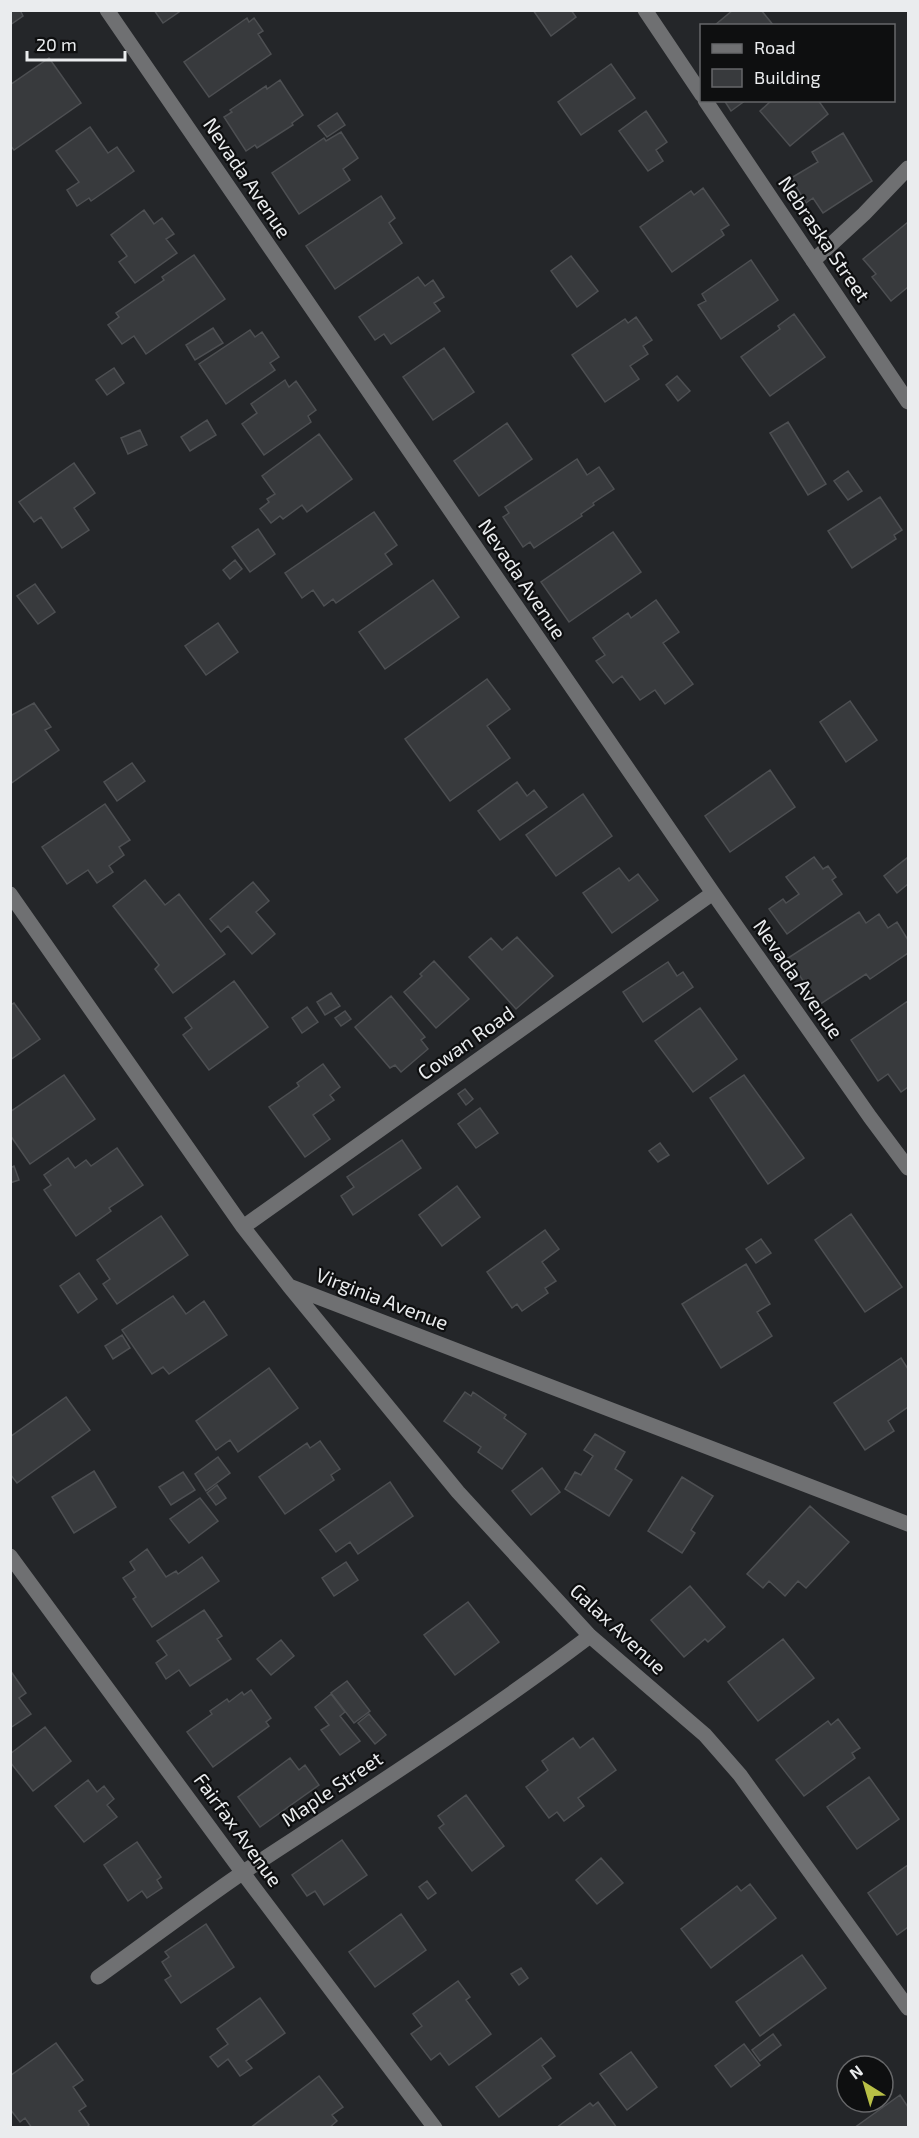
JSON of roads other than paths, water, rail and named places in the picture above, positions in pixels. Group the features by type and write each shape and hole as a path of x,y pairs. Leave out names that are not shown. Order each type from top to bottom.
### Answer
{"street":[{"name":"Nevada Avenue","path":"106,10 713,893 870,1117 909,1168"},
{"path":"645,10 700,92"},
{"name":"Nebraska Street","path":"706,102 909,402"},
{"path":"813,261 909,168"},
{"name":"Cowan Road","path":"243,1227 713,893"},
{"name":"Virginia Avenue","path":"10,894 243,1227 289,1286 909,1524"},
{"name":"Galax Avenue","path":"289,1286 458,1492 590,1636 705,1735 740,1775 909,2008"},
{"name":"Fairfax Avenue","path":"10,1556 243,1873 435,2127"},
{"name":"Maple Street","path":"98,1977 243,1873 443,1740 590,1636"}]}
